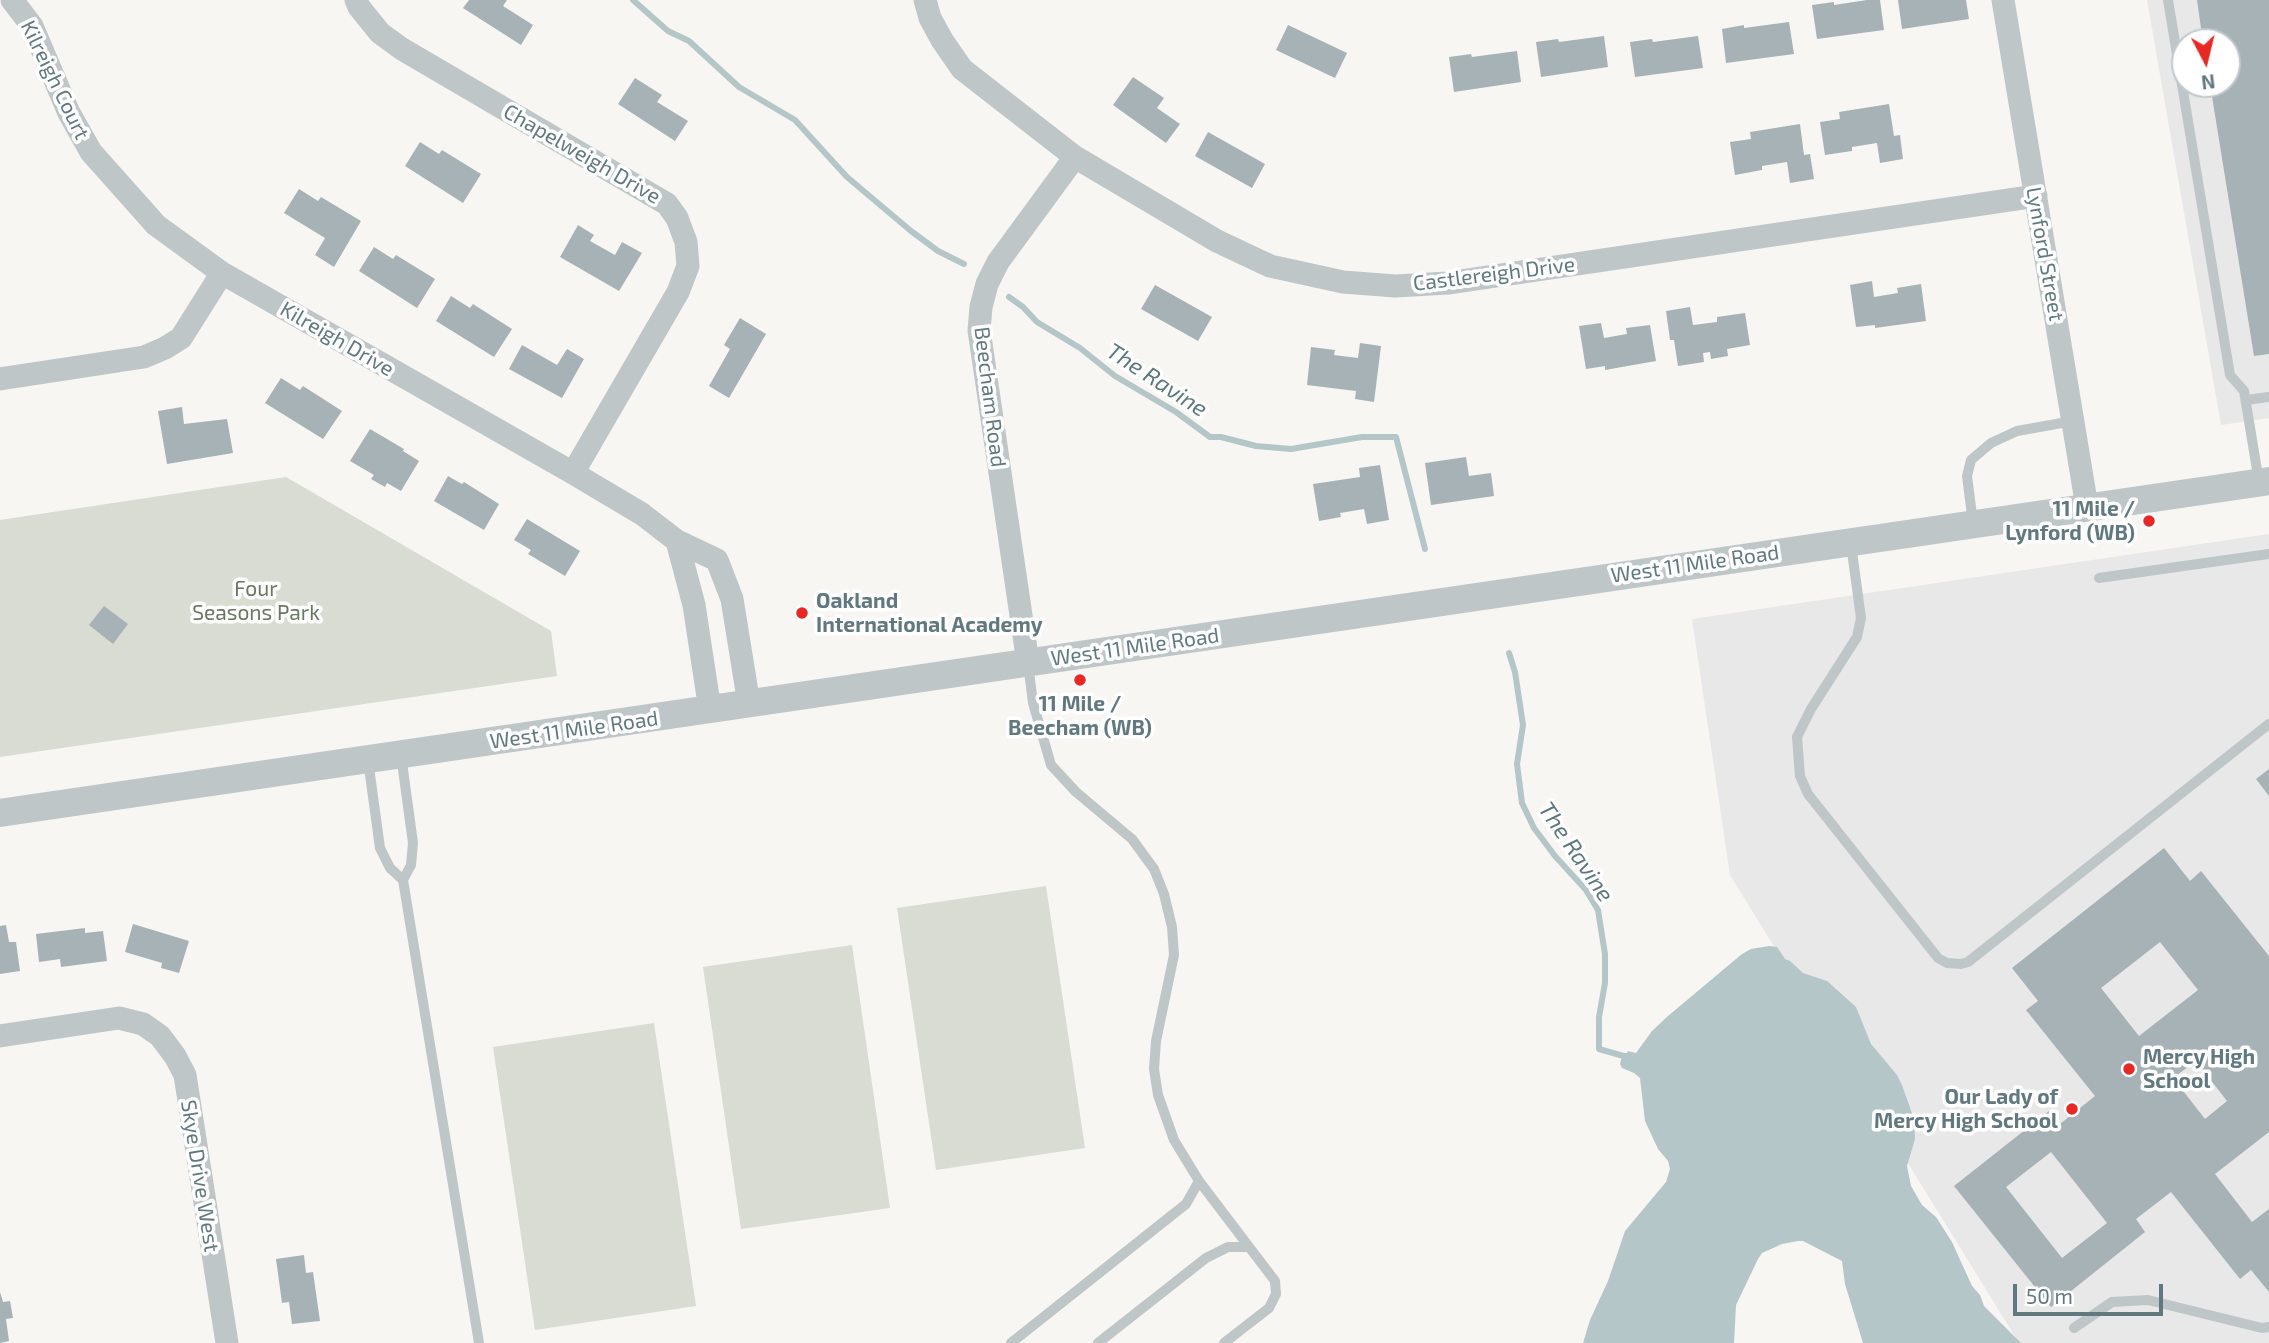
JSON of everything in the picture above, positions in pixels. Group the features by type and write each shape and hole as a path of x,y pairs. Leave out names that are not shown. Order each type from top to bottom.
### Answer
{"street":[{"name":"Kilreigh Court","path":"12,0 32,26 69,113 91,152 156,225 222,273"},
{"name":"Chapelweigh Drive","path":"356,0 359,8 380,33 402,49 667,204 677,218 685,242 688,266 678,292 573,472"},
{"name":"Castlereigh Drive","path":"925,0 930,18 962,69 1075,157 1217,241 1270,266 1343,282 1395,286 1448,283 2036,196"},
{"name":"Lynford Street","path":"2003,0 2087,507"},
{"name":"Beecham Road","path":"1028,663 979,330 981,307 987,284 998,262 1075,157"},
{"path":"0,379 144,357 164,348 181,338 222,273"},
{"name":"Kilreigh Drive","path":"222,273 573,472 642,514 677,541 717,560 732,599 749,704"},
{"name":"West 11 Mile Road","path":"0,813 2264,481"},
{"path":"677,541 696,617 710,710"},
{"name":"Skye Drive West","path":"0,1035 118,1018 144,1024 160,1036 175,1056 184,1075 227,1343"}],"lane":[{"path":"2168,0 2230,375 2244,391 2264,481"},
{"path":"2246,400 2269,397"},
{"path":"1973,524 1967,476 1971,460 1991,443 2017,431 2073,421"},
{"path":"1851,541 1861,618 1857,637 1811,709 1797,737 1800,776 1808,794 1932,950 1947,963 1968,962 2269,724"},
{"path":"2099,578 2269,554"},
{"path":"1028,663 1033,703 1051,765 1076,792 1132,839 1154,869 1164,894 1172,927 1174,955 1156,1041 1154,1069 1158,1095 1174,1140 1199,1181 1275,1281 1276,1294 1269,1308 1224,1343"},
{"path":"401,755 413,843 411,865 403,880 479,1343"},
{"path":"368,760 380,848 390,868 403,880"},
{"path":"1011,1343 1186,1204 1199,1181"},
{"path":"1098,1343 1206,1258 1228,1247 1249,1247"},
{"path":"2074,1328 2112,1302 2148,1300 2262,1328 2269,1327"}],"shaded area":[{"path":"2147,0 2269,0 2269,418 2221,425"},
{"name":"Our Lady of Mercy High School","path":"2269,534 2269,1343 2019,1343 1730,875 1692,619"},
{"path":"1777,947 1785,959 1803,973 1827,981 1856,1007 1871,1044 1897,1075 1914,1119 1915,1139 1907,1166 1911,1186 1922,1205 1936,1217 1952,1242 1984,1306 2021,1343 1863,1343 1845,1284 1842,1261 1798,1241 1782,1244 1762,1253 1758,1259 1736,1305 1734,1343 1583,1343 1625,1231 1666,1182 1670,1169 1645,1121 1640,1078 1622,1068 1620,1064 1623,1053 1636,1053 1652,1031 1668,1016 1742,954 1751,949"}],"green space":[{"name":"Four Seasons Park","path":"286,477 551,631 557,676 0,757 0,520"},
{"path":"1046,886 1085,1148 936,1170 897,908"},
{"path":"852,945 890,1208 741,1229 703,967"},
{"path":"654,1023 696,1306 535,1330 493,1047"}],"building":[{"path":"469,0 507,0 503,6 533,25 521,45 463,8"},
{"path":"1880,0 1884,30 1817,39 1812,5"},
{"path":"1898,0 1966,0 1969,19 1902,29"},
{"path":"2197,0 2269,0 2269,354 2254,356 2212,98 2241,98 2241,28 2201,28"},
{"path":"1789,22 1794,54 1726,63 1722,29"},
{"path":"1288,25 1347,53 1335,78 1276,50"},
{"path":"1604,36 1608,67 1541,77 1536,42"},
{"path":"1698,36 1703,68 1635,77 1630,42"},
{"path":"1517,51 1521,82 1454,92 1449,57"},
{"path":"1133,77 1164,98 1157,108 1180,124 1166,143 1113,105"},
{"path":"635,78 662,95 657,102 688,121 675,141 618,104"},
{"path":"1889,104 1894,136 1900,135 1903,159 1880,163 1877,143 1852,147 1852,151 1825,155 1820,122 1840,119 1839,112"},
{"path":"1800,124 1804,155 1810,154 1814,179 1790,183 1787,162 1762,166 1762,170 1735,175 1730,142 1751,139 1750,132"},
{"path":"1208,132 1265,164 1252,188 1195,156"},
{"path":"420,142 439,154 442,150 481,174 463,203 405,166"},
{"path":"299,189 318,201 321,197 361,221 334,267 315,255 325,238 284,213"},
{"path":"578,225 594,235 590,241 615,255 622,242 642,253 619,291 560,257"},
{"path":"374,247 393,259 396,255 435,279 417,308 359,271"},
{"path":"1872,281 1874,297 1898,293 1897,288 1921,284 1926,321 1875,328 1875,325 1856,327 1850,285"},
{"path":"1155,285 1212,317 1198,341 1141,309"},
{"path":"451,296 470,308 473,304 512,329 494,357 436,321"},
{"path":"1690,307 1693,325 1717,322 1717,317 1745,313 1750,345 1727,349 1728,356 1711,359 1710,352 1703,353 1704,362 1678,366 1674,340 1670,340 1666,311"},
{"path":"740,318 766,334 729,398 709,386 730,349 724,345"},
{"path":"1601,323 1604,338 1627,334 1626,328 1650,325 1656,361 1605,370 1605,366 1586,369 1579,326"},
{"path":"1360,343 1381,346 1374,402 1355,399 1356,391 1307,385 1311,347 1335,350 1334,355 1358,358"},
{"path":"522,345 557,365 567,349 584,359 562,398 509,369"},
{"path":"281,378 300,390 303,386 342,411 323,439 265,403"},
{"path":"182,407 184,424 227,419 233,453 167,464 158,411"},
{"path":"370,429 419,461 401,491 387,483 385,487 371,479 374,475 350,461"},
{"path":"1466,457 1469,476 1491,473 1494,496 1431,505 1425,463"},
{"path":"1380,465 1389,520 1367,524 1364,509 1340,513 1341,517 1319,521 1313,484 1360,477 1359,468"},
{"path":"448,476 462,484 464,482 499,504 484,530 434,501"},
{"path":"527,519 580,551 565,576 528,554 531,550 514,540"},
{"path":"104,606 128,624 113,644 89,625"},
{"path":"2269,769 2269,796 2256,779"},
{"name":"Mercy High School","path":"2164,848 2190,881 2201,871 2269,956 2269,1132 2215,1174 2252,1222 2269,1209 2269,1292 2251,1270 2240,1279 2171,1192 2136,1219 2145,1232 2051,1307 1954,1186 2049,1111 2060,1124 2095,1096 2026,1010 2038,1001 2012,968","holes":["2160,942 2198,990 2139,1036 2101,988","2196,1061 2227,1101 2205,1119 2173,1078","2051,1152 2107,1223 2062,1258 2006,1187"]},
{"path":"133,924 189,941 179,973 161,968 162,963 125,952"},
{"path":"6,925 9,942 16,942 20,971 0,974 0,926"},
{"path":"85,928 85,933 103,931 107,961 61,967 60,959 39,962 36,934"},
{"path":"304,1255 306,1273 313,1272 320,1321 292,1324 289,1302 282,1303 276,1259"},
{"path":"0,1292 3,1302 10,1301 13,1318 6,1319 9,1341 0,1343"}],"waterway":[{"name":"The Ravine","path":"633,0 668,31 689,41 739,87 795,120 847,177 911,231 938,251 964,264"},
{"name":"The Ravine","path":"1009,297 1037,322 1080,348 1115,376 1176,412 1210,437 1221,437 1256,446 1291,449 1362,437 1396,437 1425,549"},
{"name":"The Ravine","path":"1509,653 1515,672 1523,725 1517,764 1522,803 1534,828 1586,890 1598,910 1605,954 1599,1049 1627,1057"}],"place":[{"name":"11 Mile / Lynford (WB)","path":"2149,521"},
{"name":"Oakland International Academy","path":"802,613"},
{"name":"11 Mile / Beecham (WB)","path":"1080,680"},
{"name":"Mercy High School","path":"2129,1069"},
{"name":"Our Lady of Mercy High School","path":"2072,1109"}]}
